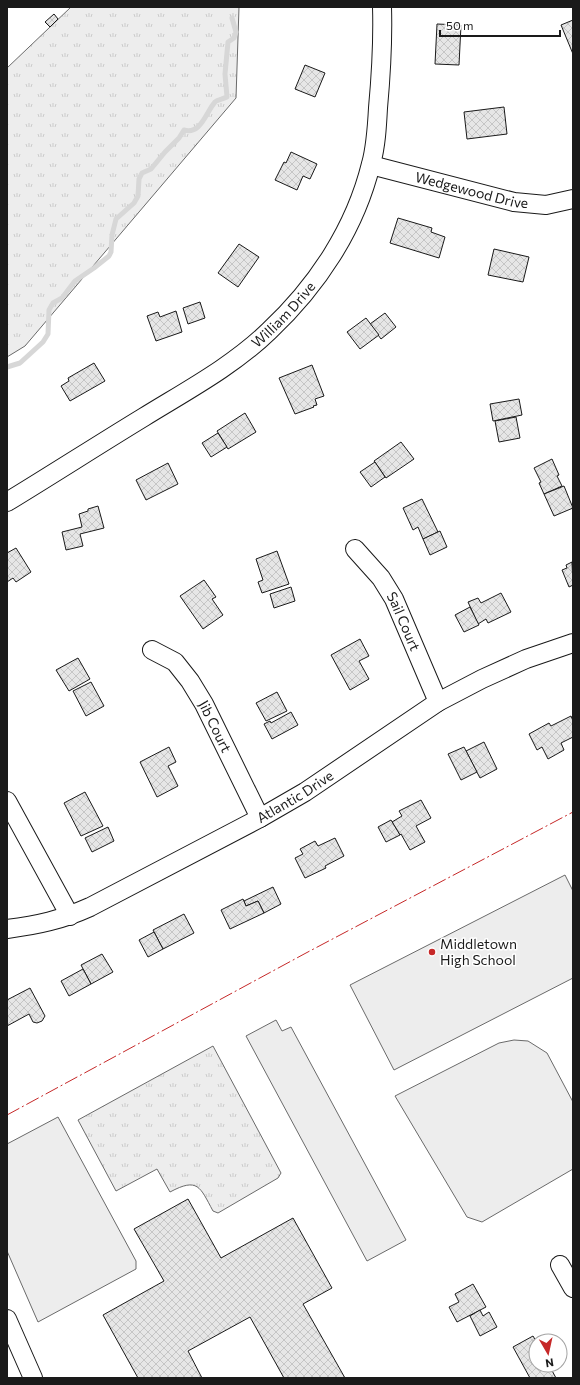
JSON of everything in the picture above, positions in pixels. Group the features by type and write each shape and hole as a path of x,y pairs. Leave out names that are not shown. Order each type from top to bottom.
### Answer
{"street":[{"name":"William Drive","path":"7,502 202,381 235,358 268,332 313,283 341,240 359,202 371,165 375,143 380,86 382,7"},
{"name":"Wedgewood Drive","path":"371,165 514,202 546,205 573,199"},
{"name":"Sail Court","path":"355,549 381,578 394,600 438,702"},
{"name":"Atlantic Drive","path":"7,929 47,923 70,916 208,847 305,792 438,702 482,679 526,659 573,644"},
{"name":"Jib Court","path":"152,650 175,662 190,681 204,704 260,818"},
{"path":"7,801 70,916"},
{"path":"560,1265 573,1288"},
{"path":"7,1319 33,1378"}],"green space":[{"path":"71,7 239,7 236,98 25,346 7,357 7,68"},
{"path":"213,1046 281,1173 278,1178 218,1213 213,1211 201,1190 197,1187 187,1185 170,1192 157,1169 116,1191 78,1120"}],"shaded area":[{"path":"565,875 573,891 573,978 394,1070 350,985"},
{"path":"276,1020 282,1031 291,1027 406,1240 367,1261 246,1036"},
{"path":"514,1040 528,1041 547,1053 573,1102 573,1169 482,1222 467,1217 395,1096 499,1043"},
{"path":"58,1117 136,1261 136,1269 38,1322 7,1251 7,1144"}],"building":[{"path":"54,14 58,19 50,27 45,22"},
{"path":"573,20 573,54 561,25"},
{"path":"437,24 461,25 459,65 435,64"},
{"path":"305,65 325,73 315,97 295,89"},
{"path":"504,107 507,134 467,139 464,112"},
{"path":"291,152 317,164 310,179 303,176 297,190 275,180"},
{"path":"398,218 432,228 431,232 445,237 439,258 390,243"},
{"path":"239,244 259,257 238,287 218,273"},
{"path":"494,249 529,257 523,282 488,275"},
{"path":"200,302 205,318 188,324 183,308"},
{"path":"176,311 182,332 156,341 147,316 158,312 160,317"},
{"path":"385,313 396,327 381,339 370,324"},
{"path":"366,318 379,335 360,349 347,332"},
{"path":"94,363 105,381 70,401 61,386 69,381 68,378"},
{"path":"312,365 324,396 315,399 317,405 313,406 314,407 295,414 279,378"},
{"path":"519,399 522,415 493,421 490,404"},
{"path":"245,413 256,432 228,449 217,431"},
{"path":"516,417 520,438 499,442 495,421"},
{"path":"218,433 227,447 211,457 202,443"},
{"path":"401,442 414,459 386,478 374,461"},
{"path":"552,459 559,475 557,476 562,486 544,494 539,483 541,482 534,468"},
{"path":"375,462 385,477 371,487 360,472"},
{"path":"168,463 178,484 146,500 136,480"},
{"path":"564,486 573,508 554,516 544,494"},
{"path":"422,499 438,532 423,539 418,527 413,530 403,508"},
{"path":"98,506 104,528 80,534 83,546 66,550 62,532 82,527 79,514"},
{"path":"440,531 447,547 430,555 423,539"},
{"path":"16,548 31,572 16,582 13,578 7,582 7,553"},
{"path":"277,551 289,584 262,593 258,582 263,580 256,559"},
{"path":"572,562 573,585 569,587 562,570 567,568 566,565"},
{"path":"204,580 216,597 212,599 223,615 203,629 180,596"},
{"path":"291,587 295,601 274,608 270,594"},
{"path":"501,593 511,612 488,623 486,619 478,624 468,602 478,598 481,603"},
{"path":"470,607 479,625 464,632 455,615"},
{"path":"360,639 369,656 359,661 369,679 350,690 331,655"},
{"path":"78,658 90,679 69,691 56,670"},
{"path":"91,682 104,706 86,716 73,691"},
{"path":"277,692 287,711 266,721 256,703"},
{"path":"291,712 298,725 272,739 264,724 270,721 271,723"},
{"path":"571,716 573,721 573,737 561,743 564,750 548,759 542,747 537,750 529,734 549,723 551,726"},
{"path":"484,742 497,769 480,778 466,751"},
{"path":"169,747 176,762 168,766 178,786 157,797 140,762"},
{"path":"464,747 477,772 461,780 448,754"},
{"path":"85,792 103,826 81,836 64,803"},
{"path":"421,800 431,818 416,826 425,842 410,850 392,822 402,816 399,811"},
{"path":"391,820 400,835 386,842 378,827"},
{"path":"108,827 114,841 92,852 85,838"},
{"path":"335,838 344,856 325,866 326,868 305,878 295,858 303,854 300,849 315,841 318,846"},
{"path":"273,887 281,904 264,913 258,901 246,906 244,901"},
{"path":"243,899 246,906 258,901 264,913 230,929 221,910"},
{"path":"184,914 194,933 163,949 153,930"},
{"path":"154,932 163,949 148,957 139,940"},
{"path":"102,954 113,972 91,984 81,965"},
{"path":"83,969 91,984 69,996 61,981"},
{"path":"30,988 45,1016 42,1021 37,1023 33,1022 29,1014 7,1026 7,1000"},
{"path":"188,1199 221,1258 293,1218 332,1288 303,1304 345,1378 284,1378 250,1317 188,1351 202,1378 138,1378 103,1315 164,1281 134,1229"},
{"path":"473,1284 486,1307 457,1322 449,1307 459,1302 455,1294"},
{"path":"480,1310 483,1316 489,1312 497,1327 480,1336 470,1316"},
{"path":"528,1339 528,1373 553,1373 556,1378 530,1378 513,1347"}],"waterway":[{"path":"7,367 20,363 43,342 48,334 49,310 53,303 62,298 75,281 109,256 111,252 112,235 116,219 134,203 138,196 139,179 142,173 151,169 179,138 184,130 190,131 199,126 215,102 227,97 225,74 228,42 234,38 236,32 232,18"}],"power":[{"path":"7,1115 306,953 573,812"}],"place":[{"name":"Middletown High School","path":"432,952"}]}
